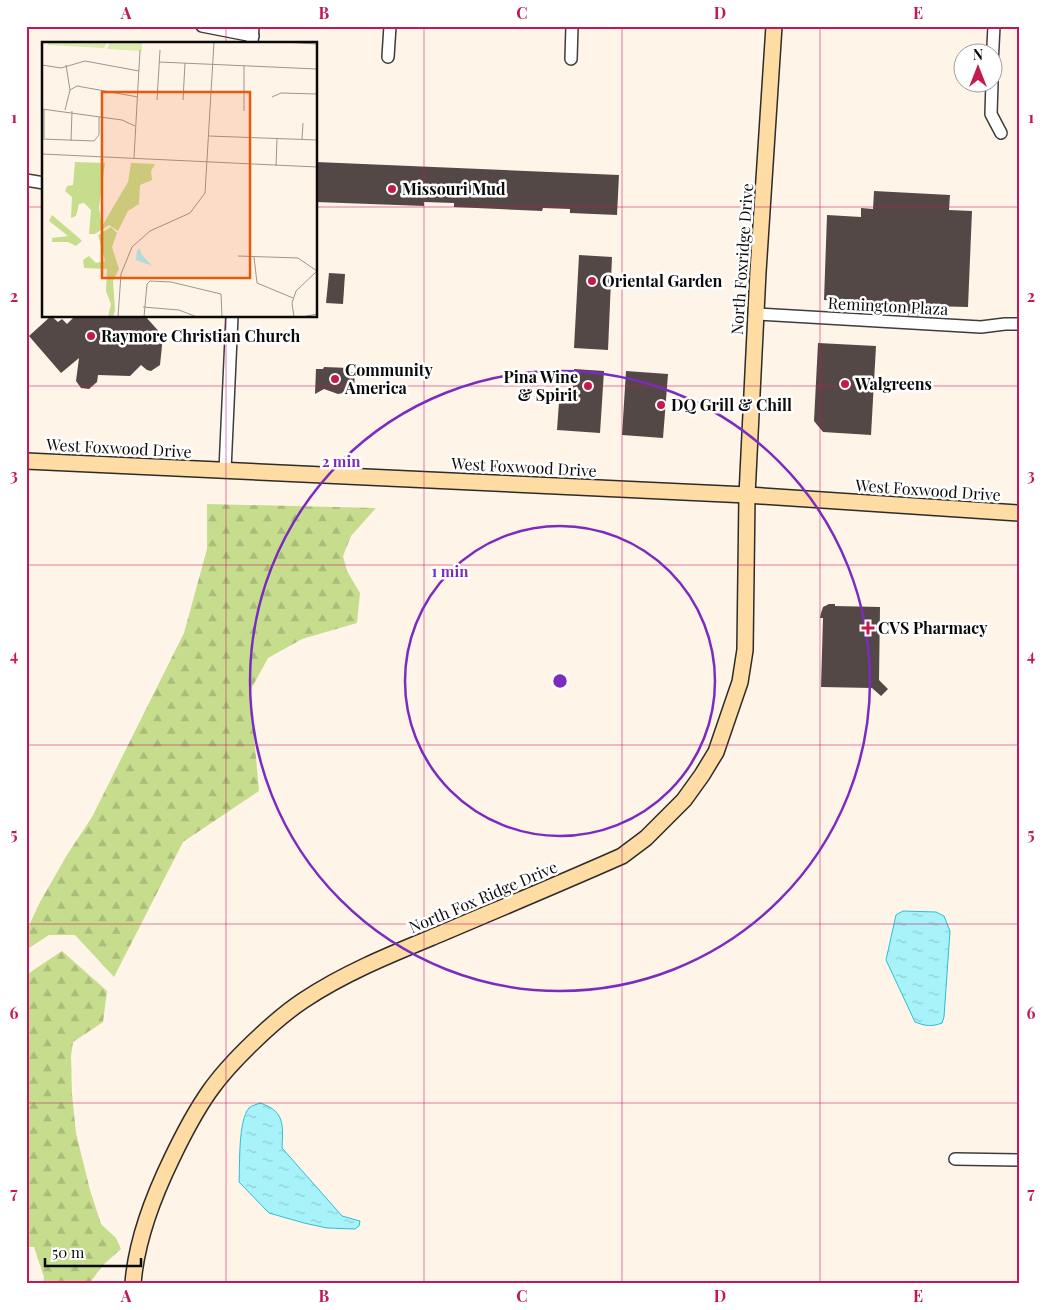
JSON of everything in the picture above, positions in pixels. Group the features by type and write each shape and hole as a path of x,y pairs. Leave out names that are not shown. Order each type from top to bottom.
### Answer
{"street":[{"path":"202,26 253,35"},
{"path":"388,57 390,26"},
{"path":"571,59 572,26"},
{"name":"North Foxridge Drive","path":"747,495 774,26"},
{"path":"993,42 994,26"},
{"path":"992,92 991,114 1001,133"},
{"path":"26,180 42,183"},
{"name":"Remington Plaza","path":"756,314 981,327 1019,324"},
{"path":"225,470 232,318"},
{"name":"West Foxwood Drive","path":"26,461 747,495 1019,514"},
{"name":"North Fox Ridge Drive","path":"133,1284 143,1234 157,1189 188,1126 210,1090 272,1026 304,1000 351,974 622,856 646,838 684,800 702,776 716,752 740,682 745,650 747,495"},
{"path":"956,1158 1019,1160"}],"green space":[{"path":"207,504 376,508 351,536 343,556 347,571 360,593 357,623 302,639 268,658 250,691 259,791 183,842 114,977 75,935 49,935 26,950 26,932 40,902 92,817 184,633 207,549"},
{"path":"62,951 107,991 103,1022 73,1042 71,1056 76,1133 90,1190 101,1224 116,1238 121,1249 103,1265 89,1284 43,1284 44,1277 34,1247 26,1247 26,975"}],"water":[{"path":"903,911 936,912 944,916 950,931 942,1023 928,1026 915,1022 886,960 896,915"},
{"path":"260,1103 274,1110 281,1120 282,1148 342,1216 360,1221 359,1226 355,1229 327,1228 269,1213 239,1182 240,1143 245,1114 249,1108"}],"building":[{"path":"318,162 619,175 617,215 570,213 570,209 543,208 542,211 454,207 454,203 424,202 424,206 318,202"},
{"path":"874,191 950,195 949,210 972,211 968,307 929,306 928,316 904,315 905,304 824,300 827,215 861,217 861,208 873,209"},
{"path":"579,255 612,257 608,350 574,348"},
{"path":"329,273 345,274 343,304 326,303"},
{"path":"49,318 53,318 58,322 62,319 67,324 73,318 147,318 163,336 160,365 151,371 141,365 130,376 98,375 97,382 89,389 81,388 76,381 79,358 61,373 29,336"},
{"name":"Walgreens","path":"818,343 876,346 871,435 823,432 814,421"},
{"name":"Community America","path":"324,367 350,368 350,372 355,372 354,391 345,390 343,393 338,394 324,389 315,394 316,369 323,369"},
{"name":"Pina Wine & Spirit","path":"574,369 604,371 600,433 557,430 559,402 572,402"},
{"path":"626,371 668,374 663,438 622,435"},
{"name":"CVS Pharmacy","path":"835,604 835,606 880,607 879,680 888,689 881,696 872,688 821,687 823,618 820,618 823,607"}],"place":[{"name":"Missouri Mud","path":"392,189"},
{"name":"Oriental Garden","path":"592,281"},
{"name":"Raymore Christian Church","path":"91,336"},
{"name":"Community America","path":"335,379"},
{"name":"Walgreens","path":"845,384"},
{"name":"Pina Wine & Spirit","path":"588,386"},
{"name":"DQ Grill & Chill","path":"661,405"},
{"name":"CVS Pharmacy","path":"868,628"}]}
